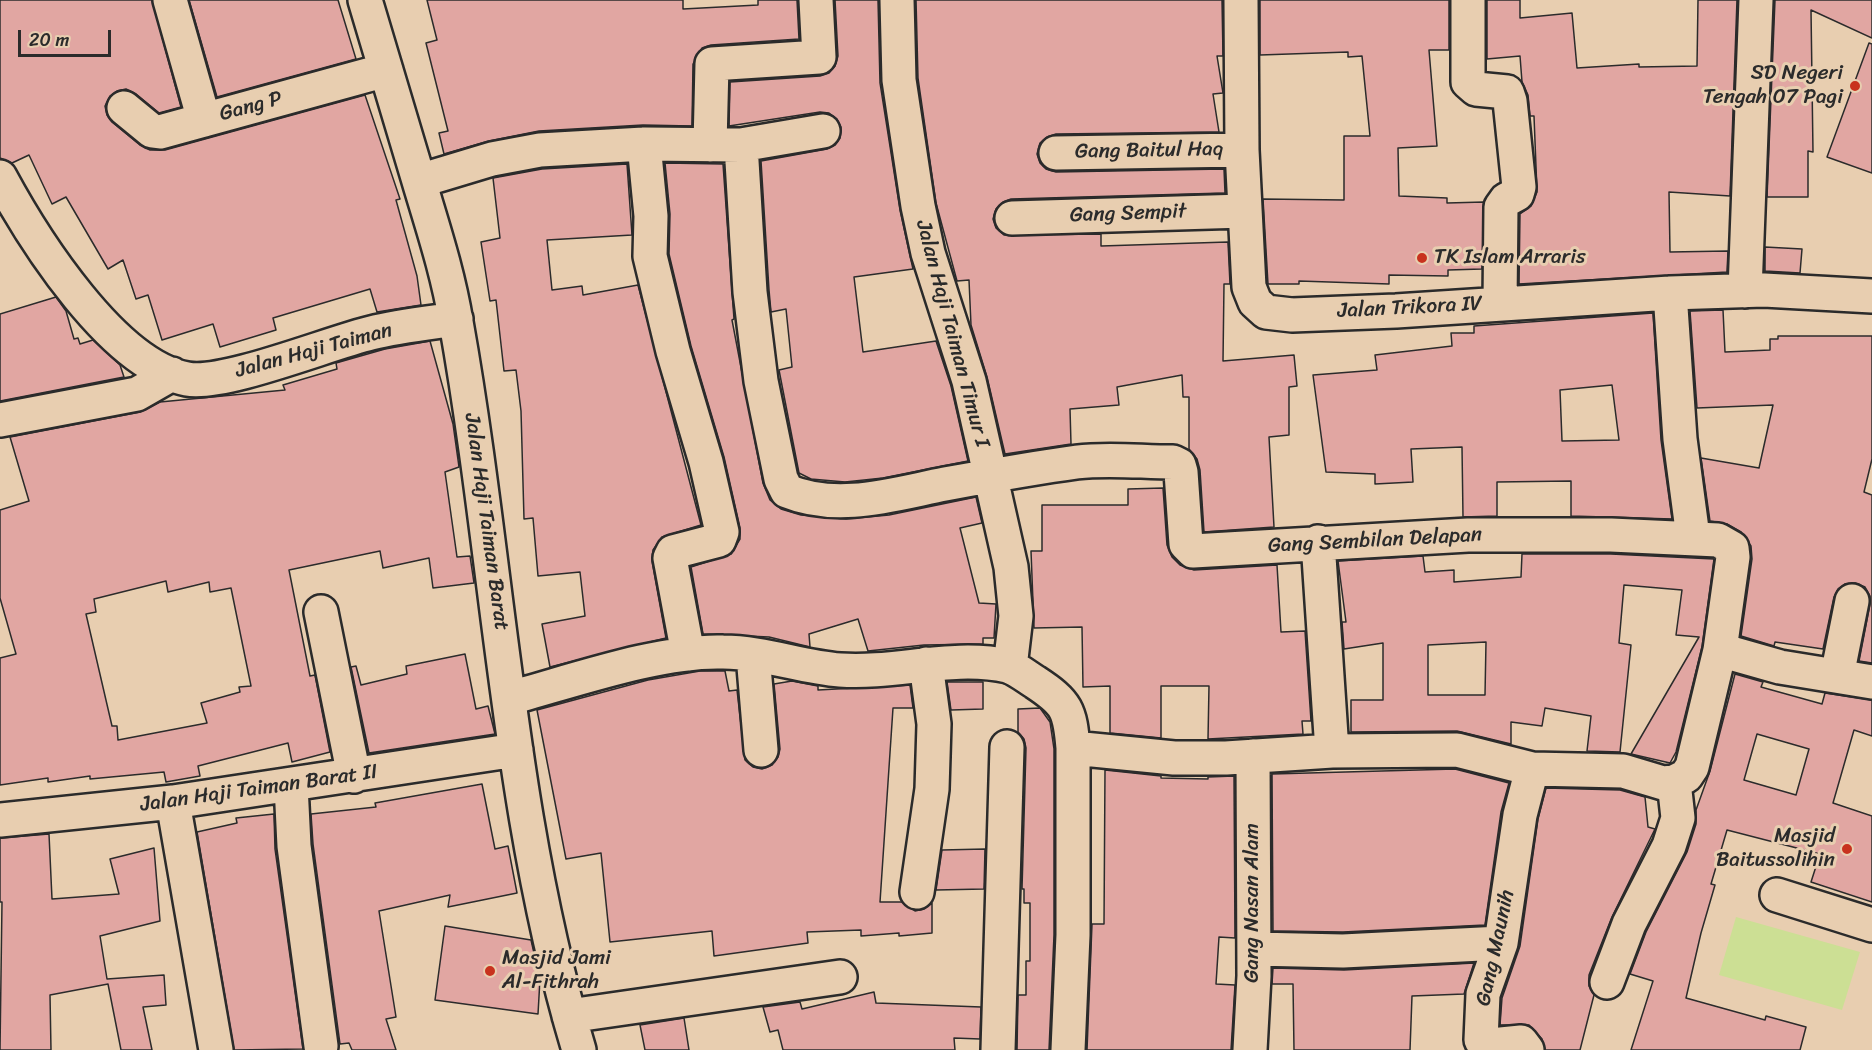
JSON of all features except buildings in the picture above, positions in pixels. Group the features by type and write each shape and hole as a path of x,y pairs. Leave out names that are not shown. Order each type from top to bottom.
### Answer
{"street":[{"path":"170,0 204,120"},
{"name":"Jalan Haji Taiman Barat","path":"365,0 441,251 456,319 480,465 516,750 538,881 579,1050"},
{"path":"816,0 819,57 712,64 750,292 761,381 781,479 787,491 812,499 841,501 896,495 990,476"},
{"name":"Jalan Haji Taiman Timur I","path":"897,0 899,80 918,206 928,253 969,381 1011,567 1016,616 1010,667"},
{"name":"Jalan Trikora IV","path":"1241,0 1242,150 1249,287 1255,302 1266,312 1292,315 1396,311 1670,293 1745,291 1825,292 1872,296"},
{"path":"1468,0 1468,82 1476,89 1507,92 1514,134 1519,187 1517,194 1506,200 1501,207 1500,303"},
{"path":"1745,291 1756,0"},
{"name":"Gang P","path":"124,108 155,132 386,70"},
{"path":"419,181 492,159 540,150 644,144 726,145 823,131"},
{"path":"644,144 651,216 650,256 670,342 706,462 722,532 719,540 673,552 670,558 688,654"},
{"name":"Gang Baitul Haq","path":"1056,153 1242,150"},
{"name":"Jalan Haji Taiman","path":"0,177 51,260 102,323 146,363 172,374 202,380 242,371 372,332 456,319"},
{"name":"Gang Sempit","path":"1012,218 1245,211"},
{"path":"1670,293 1680,439 1693,537"},
{"path":"0,420 136,394 172,374"},
{"name":"Gang Sembilan Delapan","path":"990,476 1079,462 1173,462 1179,465 1181,472 1186,544 1193,551 1468,535 1693,537 1719,540 1732,548 1733,557 1720,650"},
{"path":"1318,543 1332,751"},
{"path":"1837,676 1852,601"},
{"path":"321,612 354,776"},
{"path":"1073,748 1174,759 1332,751 1457,750 1532,769 1623,771 1663,783 1674,782 1686,776 1692,767 1720,650 1780,667 1872,682"},
{"path":"510,698 688,654 726,652 840,670 926,664 1010,667 1056,696 1066,706 1071,718 1073,748 1073,935 1068,1050"},
{"path":"753,655 761,750"},
{"path":"917,892 932,789 934,723 926,664"},
{"path":"998,1050 1007,747"},
{"name":"Jalan Haji Taiman Barat II","path":"0,820 173,802 516,750"},
{"name":"Gang Nasan Alam","path":"1250,1050 1254,949 1253,756"},
{"name":"Gang Maunih","path":"1527,1050 1521,1042 1491,1045 1480,1040 1483,993 1501,943 1520,815 1532,769"},
{"path":"1606,982 1629,924 1672,837 1679,809 1674,782"},
{"path":"291,785 294,846 321,1046"},
{"path":"173,802 216,1050"},
{"path":"1777,895 1872,925"},
{"path":"1254,949 1343,951 1501,943"},
{"path":"569,1016 840,977"}],"green space":[{"path":"1736,917 1860,952 1842,1010 1719,975"}],"place":[{"name":"SD Negeri Tengah 07 Pagi","path":"1855,86"},
{"name":"TK Islam Arraris","path":"1422,258"},
{"name":"Masjid Baitussolihin","path":"1847,849"},
{"name":"Masjid Jami Al-Fithrah","path":"490,971"}]}
